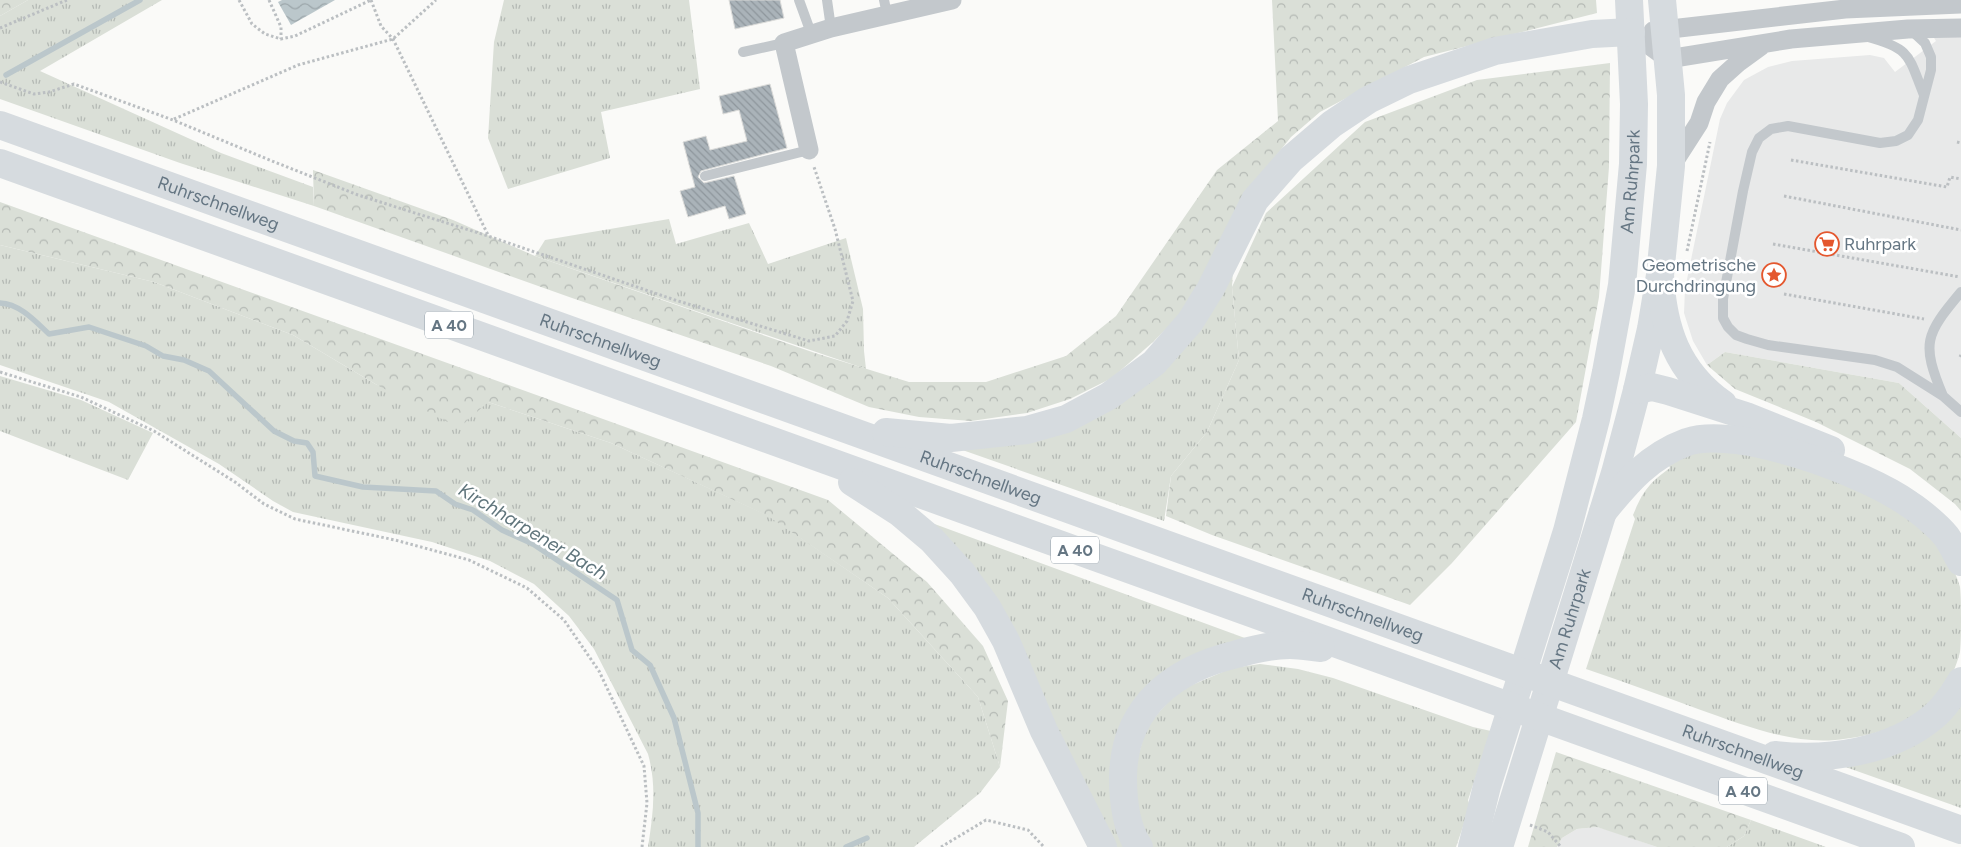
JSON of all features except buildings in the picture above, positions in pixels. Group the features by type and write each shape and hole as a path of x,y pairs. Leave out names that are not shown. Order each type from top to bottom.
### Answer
{"main road":[{"name":"Am Ruhrpark","path":"1472,847 1476,826 1500,744 1567,531 1596,419 1623,276 1633,164 1634,104 1629,0"},
{"name":"Am Ruhrpark","path":"1499,847 1604,512 1637,390 1651,329 1660,275 1671,166 1671,95 1662,0"},
{"path":"778,405 820,419 876,431 942,438 992,435 1027,430 1066,419 1109,396 1154,364 1190,322 1211,288 1255,200 1291,158 1332,124 1368,100 1409,80 1495,51 1592,34 1632,32"},
{"name":"Ruhrschnellweg","path":"0,125 1961,830"},
{"name":"Ruhrschnellweg","path":"0,163 1901,847"},
{"path":"1660,275 1665,319 1670,336 1683,363 1708,392 1721,403 1746,416"},
{"path":"1596,419 1617,399 1637,390 1652,387 1668,390 1746,416 1845,455 1919,493 1940,509 1961,530"},
{"path":"763,438 828,469 869,492 900,513 932,540 962,573 986,607 1006,641 1044,731 1103,847"},
{"path":"1604,512 1634,474 1656,458 1687,442 1706,438 1737,440 1814,460 1885,488 1910,504 1945,536 1961,562"},
{"path":"1138,847 1127,815 1123,788 1123,763 1128,739 1139,716 1152,697 1180,675 1202,664 1226,656 1255,649 1290,645 1360,654 1387,662"},
{"path":"1722,744 1758,753 1799,757 1821,757 1862,749 1896,739 1916,730 1934,716 1947,702 1961,681"}],"street":[{"path":"809,150 784,44 886,7 952,0"},
{"path":"1632,32 1666,31 1702,25 1845,9 1961,4"},
{"path":"1632,32 1668,59 1791,39 1908,29 1961,28"},
{"path":"1671,166 1699,124 1706,102 1720,79 1764,44"}],"lane":[{"path":"799,0 811,33"},
{"path":"826,0 831,28"},
{"path":"1908,29 1922,38 1931,57 1931,70 1918,120 1908,135 1896,141 1880,143 1788,126 1771,129 1759,138 1752,152 1743,191 1726,280 1724,318 1728,327 1736,335 1768,345 1875,360 1897,367 1943,396 1961,412"},
{"path":"1856,33 1894,44 1909,56 1924,95"},
{"path":"744,52 784,44"},
{"path":"705,176 809,150"},
{"path":"1943,396 1929,354 1929,342 1937,320 1961,292"}],"path":[{"path":"0,28 67,0"},
{"path":"239,0 252,24 265,34 281,38 296,36 372,0 381,26 393,39 488,236"},
{"path":"269,0 281,26 281,38"},
{"path":"173,120 298,64 393,39 436,0"},
{"path":"0,82 34,94 50,92 74,84 173,120 358,194 675,300 809,341 835,336 847,321 853,301 835,229 809,150"},
{"path":"1687,255 1712,137"},
{"path":"1791,160 1947,187 1950,177 1961,179"},
{"path":"1784,196 1961,230"},
{"path":"1773,244 1960,277"},
{"path":"1784,294 1937,320"},
{"path":"0,372 81,397 154,431 235,482 264,504 295,519 396,540 469,560 527,588 564,620 599,670 644,766 648,803 642,847"},
{"path":"941,847 986,820 1028,830 1044,847"},
{"path":"1548,832 1560,847"}],"shaded area":[{"name":"Ruhrpark","path":"1931,33 1961,34 1961,438 1899,383 1725,352 1707,365 1693,341 1684,313 1685,289 1720,119 1727,103 1744,80 1768,67 1792,61 1870,55 1884,58 1895,72 1936,41"},
{"path":"1597,827 1657,847 1557,847 1562,838 1577,829"}],"green space":[{"path":"0,0 28,0 0,16"},
{"path":"28,0 162,0 40,71 221,153 313,187 314,206 180,163 0,99 0,16"},
{"path":"504,0 689,0 700,89 601,112 610,158 508,189 488,138 494,42"},
{"path":"1272,0 1596,0 1597,13 1424,57 1320,112 1291,137 1242,199 1205,273 1182,313 1153,342 1112,378 1070,399 1027,413 971,421 919,417 869,407 771,366 572,298 314,206 313,170 453,220 535,256 815,353 909,382 986,382 1066,356 1116,316 1217,170 1278,121"},
{"path":"1610,63 1609,167 1599,297 1576,422 1452,563 1410,605 1212,535 1166,516 1171,476 1207,432 1239,360 1232,287 1266,213 1365,122 1477,80"},
{"path":"0,202 828,500 927,582 983,646 1008,701 1000,767 978,697 888,598 768,516 611,443 488,402 459,428 377,385 293,335 154,282 0,245"},
{"path":"669,219 676,244 749,223 768,264 846,238 863,309 866,369 535,256 545,240"},
{"path":"0,245 154,282 293,335 377,385 488,402 611,443 769,516 888,598 978,697 1000,767 980,793 914,847 648,847 653,812 653,789 648,754 594,649 569,616 534,584 490,561 432,542 293,512 273,501 219,464 109,402 0,365"},
{"path":"1233,268 1232,287 1239,360 1207,432 1171,476 1164,521 951,446 1082,420"},
{"path":"1725,352 1899,383 1961,438 1961,511 1955,504 1910,469 1816,422 1735,389 1707,365"},
{"path":"0,376 81,400 153,433 128,480 0,431"},
{"path":"1740,449 1839,481 1886,503 1907,516 1927,533 1947,558 1960,587 1960,652 1953,673 1942,690 1929,705 1913,717 1896,726 1856,737 1835,740 1800,739 1765,732 1586,669 1635,519 1633,515 1640,500 1652,483 1670,468 1667,461 1689,451"},
{"path":"921,519 1253,641 1139,700 1130,847 1117,847"},
{"path":"1260,664 1298,669 1333,678 1473,727 1491,731 1468,800 1470,806 1456,847 1152,847 1137,817 1136,764 1145,732 1169,701 1185,688 1232,668"},
{"path":"1961,701 1961,808 1837,764"},
{"path":"1556,752 1751,820 1744,836 1727,847 1657,847 1597,827 1577,829 1562,838 1557,847 1528,847"},
{"path":"1751,820 1826,847 1727,847 1744,836"}],"water":[{"path":"282,0 335,0 291,25 278,2"}],"waterway":[{"path":"6,75 140,0"},
{"name":"Kirchharpener Bach","path":"0,303 14,306 21,310 49,334 89,327 146,346 163,356 184,360 209,371 274,431 294,441 307,443 313,452 315,476 363,487 436,491 455,504 473,510 502,530 533,544 617,600 632,650 650,665 674,718 698,813 698,847"},
{"path":"846,847 867,838"}],"place":[{"name":"Ruhrpark","path":"1827,244"},
{"name":"Geometrische Durchdringung","path":"1774,275"}]}
